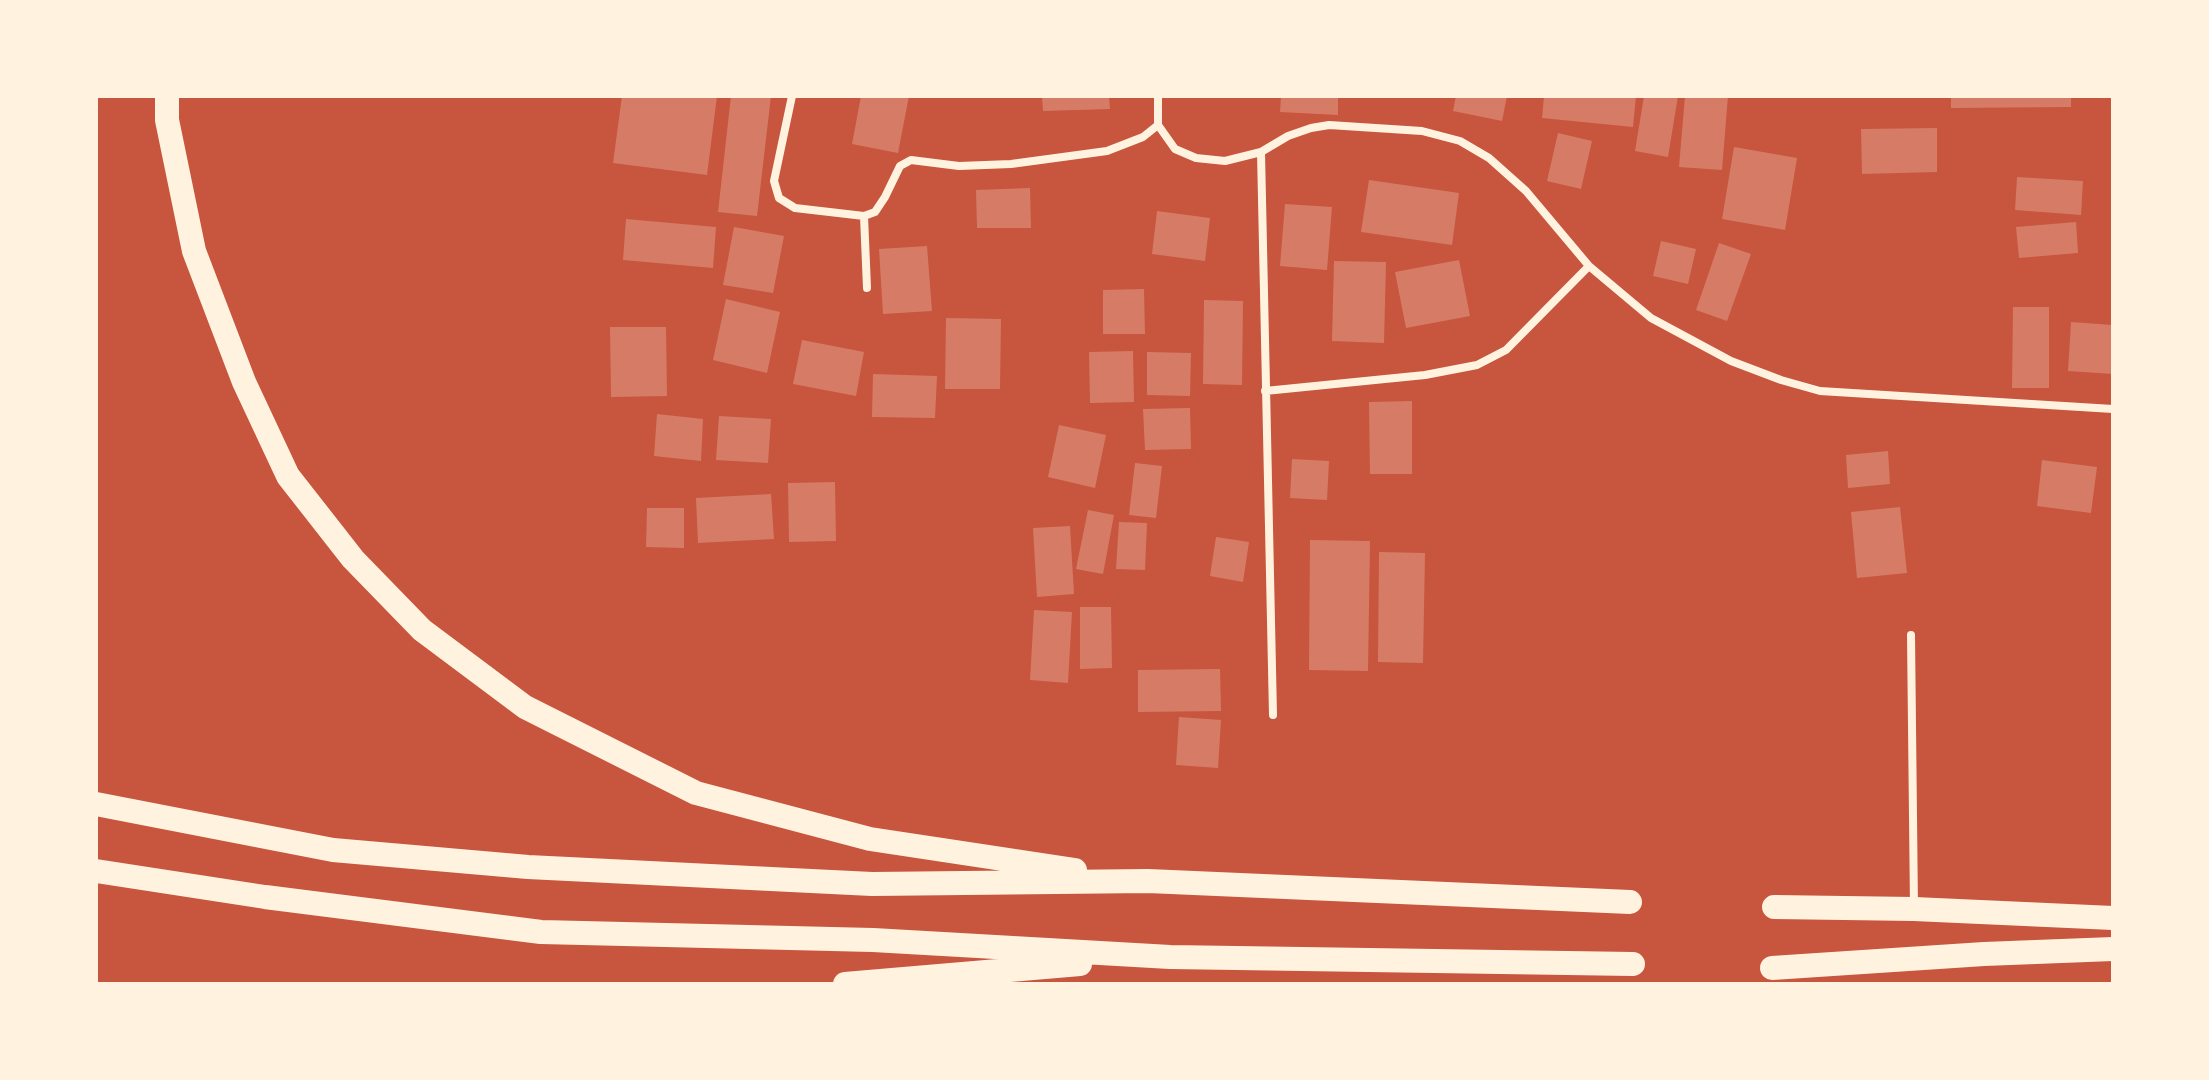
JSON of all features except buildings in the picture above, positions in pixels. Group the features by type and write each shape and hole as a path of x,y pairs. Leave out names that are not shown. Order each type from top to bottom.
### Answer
{"highway":[{"path":"167,96 167,120 194,251 244,382 288,476 353,559 422,630 525,707 696,793 870,839 1148,881"},
{"path":"96,804 333,850 528,867 872,884 1148,881 1630,902"},
{"path":"96,871 265,897 541,932 873,940 1170,957 1633,964"},
{"path":"1774,907 1914,909 2113,918"},
{"path":"1772,968 2113,949"},
{"path":"845,984 1170,957"}],"street":[{"path":"792,96 774,181 779,198 795,208 864,216 875,212 900,166 911,160 959,166 1011,164 1094,153 1143,137 1158,125"},
{"path":"1158,96 1158,125 1175,149 1196,158 1225,161 1261,152 1288,136 1329,125 1422,131 1460,141 1489,158 1526,191 1589,266 1651,318 1731,361 1781,380 1820,391 2113,409"},
{"path":"1261,152 1273,715"},
{"path":"864,216 867,288"},
{"path":"1265,391 1425,375 1477,365 1506,350 1589,266"},
{"path":"1911,635 1914,909"}]}
